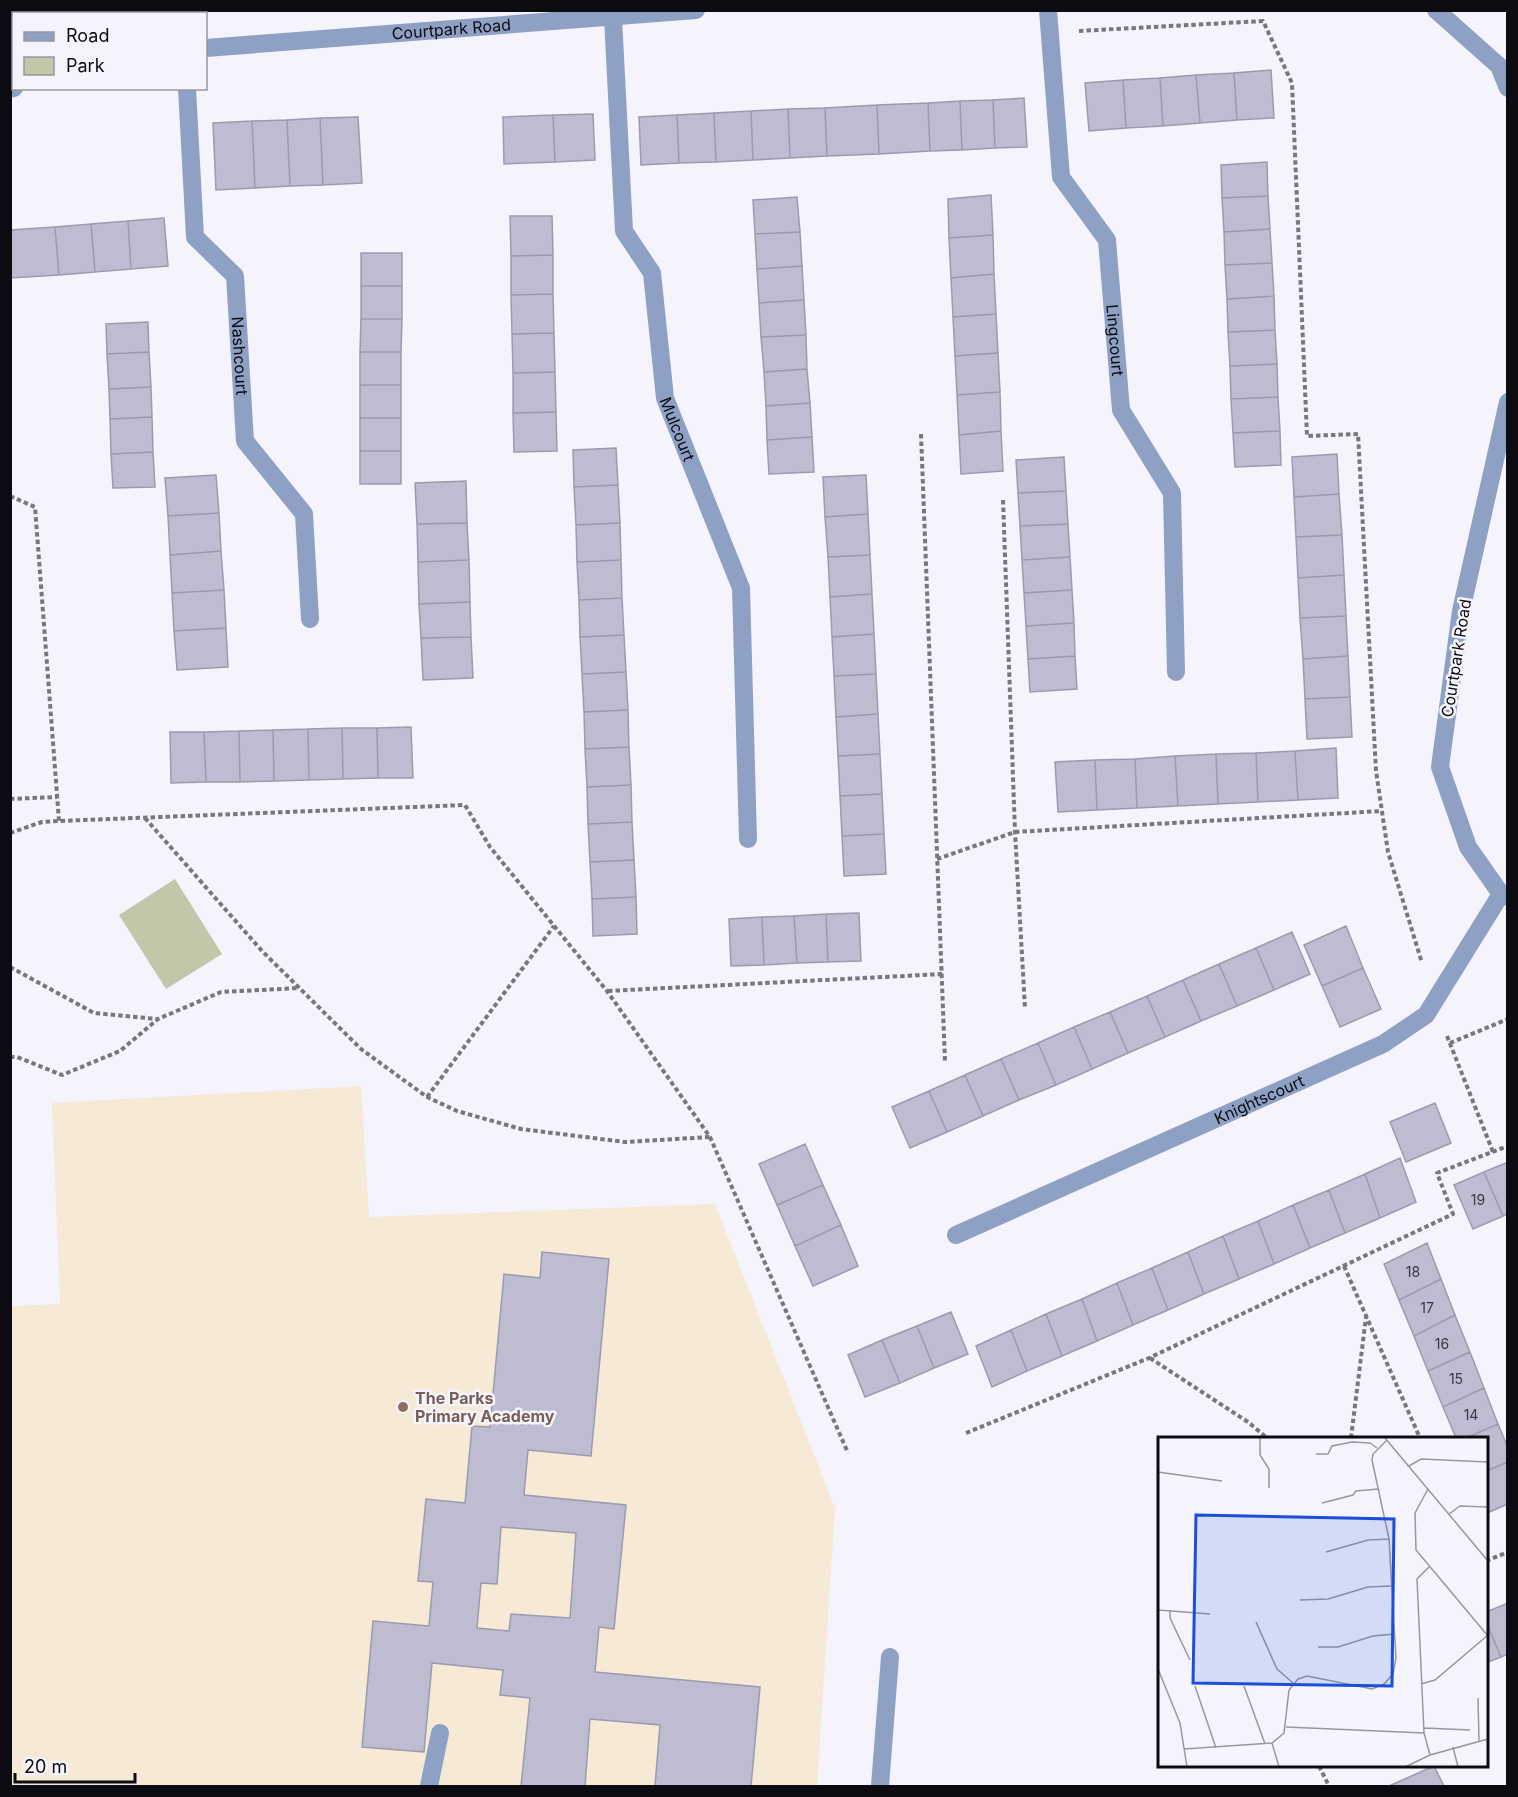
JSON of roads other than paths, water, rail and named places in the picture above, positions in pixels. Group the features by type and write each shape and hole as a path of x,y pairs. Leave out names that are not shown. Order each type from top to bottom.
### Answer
{"street":[{"name":"Courtpark Road","path":"207,48 696,10"},
{"name":"Lingcourt","path":"1048,10 1061,177 1107,240 1121,410 1173,493 1176,672"},
{"path":"1436,10 1498,66 1508,88"},
{"name":"Mulcourt","path":"613,18 624,231 652,273 665,398 741,588 748,840"},
{"name":"Nashcourt","path":"187,90 195,237 235,276 245,441 304,514 310,619"},
{"name":"Courtpark Road","path":"1504,896 1468,847 1440,767 1461,611 1508,402"},
{"name":"Knightscourt","path":"956,1235 1383,1044 1426,1015 1504,896"},
{"path":"880,1786 890,1658"},
{"path":"429,1786 440,1733"}],"place":[{"name":"The Parks Primary Academy","path":"403,1407"}]}
